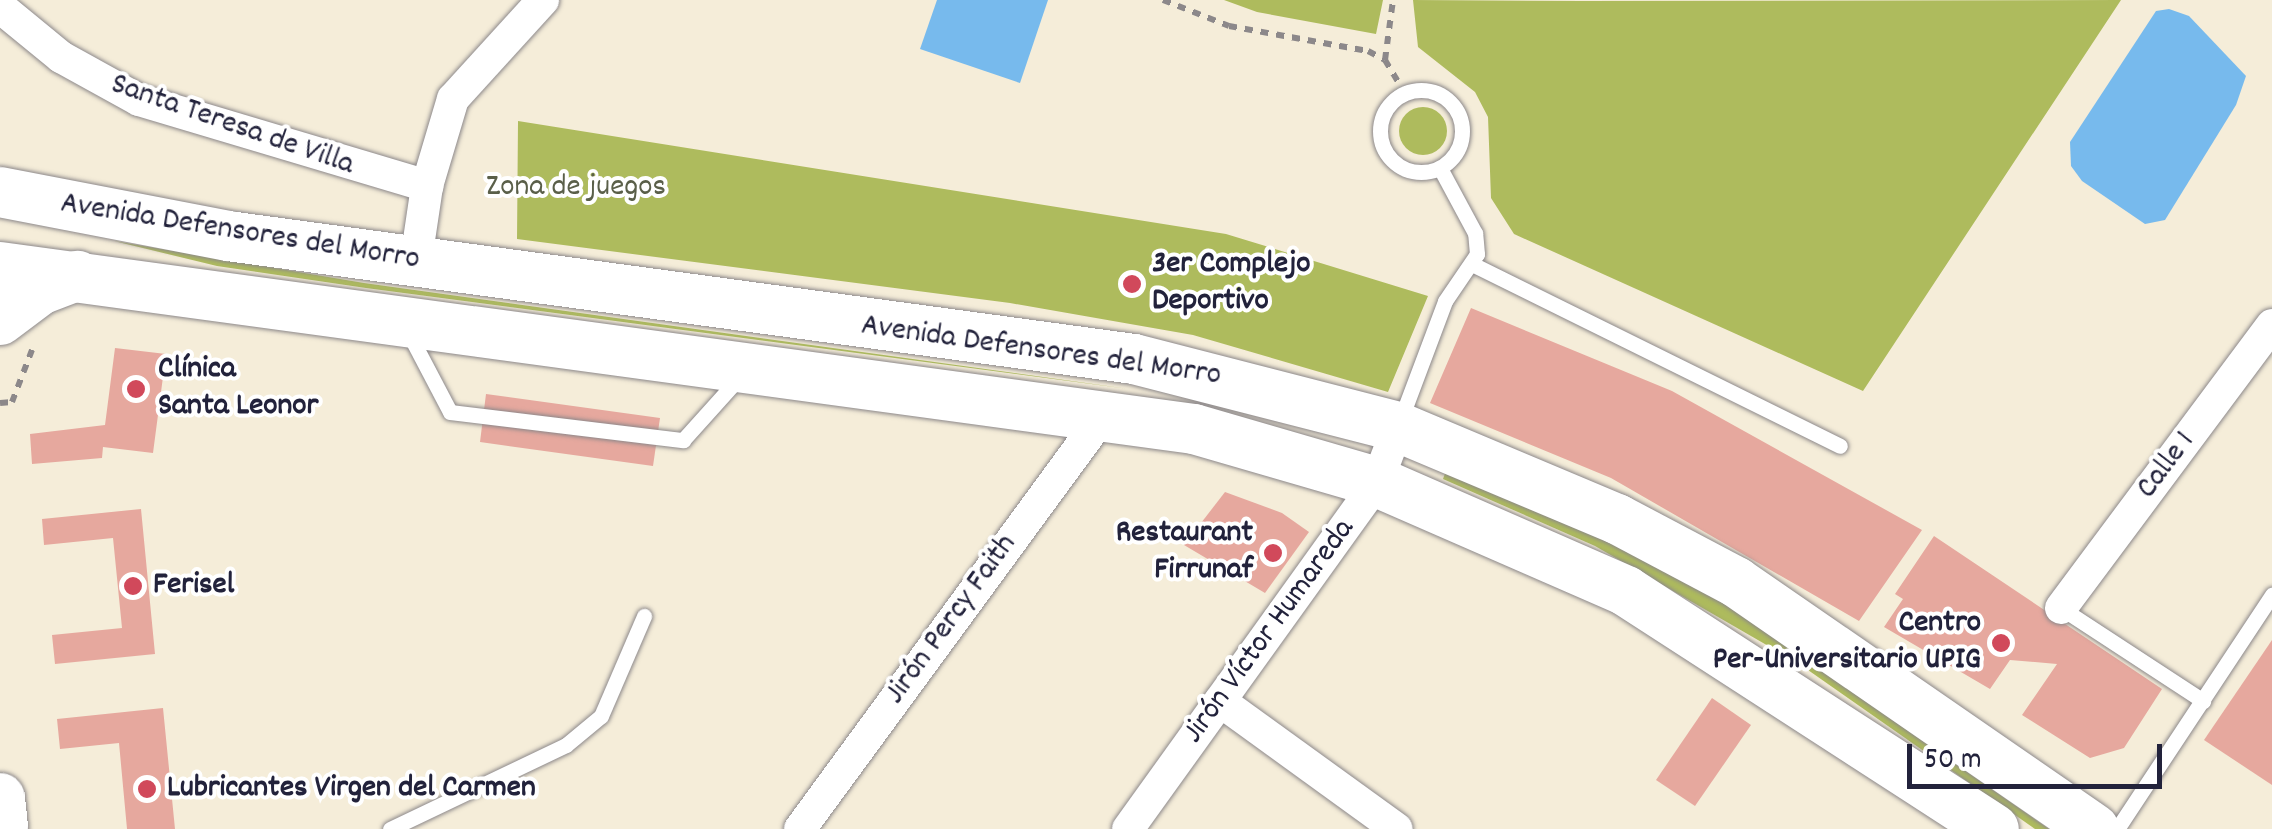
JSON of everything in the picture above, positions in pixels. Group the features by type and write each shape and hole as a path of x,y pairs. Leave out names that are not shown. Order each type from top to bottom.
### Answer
{"main road":[{"name":"Avenida Defensores del Morro","path":"0,192 105,216 1134,359 1226,378 1398,428 1616,518 1736,582 2094,829"},
{"name":"Avenida Defensores del Morro","path":"0,267 1105,413 1194,429 1377,482 1626,591 1994,829"},
{"path":"0,320 40,290 77,276"},
{"path":"0,798 3,829"}],"street":[{"path":"416,260 427,186 453,99 543,0"},
{"name":"Santa Teresa de Villa","path":"0,7 61,57 139,100 427,186"},
{"name":"Calle 1","path":"2062,608 2272,324"},
{"name":"Jirón Percy Faith","path":"800,829 1105,413"},
{"name":"Jirón Víctor Humareda","path":"1128,829 1377,482 1398,428"},
{"path":"1220,701 1398,829"}],"lane":[{"path":"1405,93 1438,93 1458,111 1462,136 1440,168 1426,173 1399,167 1382,145 1381,118 1405,93"},
{"path":"1398,428 1445,300 1474,264 1475,233 1440,168"},
{"path":"1474,264 1840,446"},
{"path":"401,320 450,412 683,440 750,366"},
{"path":"2117,829 2272,595"},
{"path":"2062,608 2203,701"},
{"path":"390,829 566,745 589,726 600,716 644,616"}],"path":[{"path":"1163,0 1229,26 1386,60"},
{"path":"1393,0 1386,60 1405,93"},
{"path":"0,403 12,402 17,376 46,340"}],"green space":[{"path":"1224,0 1383,0 1376,34 1257,12"},
{"path":"1413,0 2121,0 1863,391 1514,234 1491,198 1488,117 1475,92 1418,47"},
{"path":"1423,107 1440,114 1447,131 1440,148 1423,155 1406,148 1399,131 1406,114"},
{"name":"3er Complejo Deportivo","path":"518,121 1226,234 1428,296 1388,392 1193,335 1010,303 517,239"},
{"path":"114,241 364,283 1129,389 366,288 217,266"},
{"path":"1447,468 1539,504 1714,596 2049,829 2035,829 1798,663 1595,546 1443,479"}],"water":[{"path":"937,0 1048,0 1020,83 920,49"},
{"path":"2169,9 2189,16 2246,76 2236,105 2165,220 2145,224 2082,181 2071,166 2070,142 2156,11"}],"building":[{"path":"1471,308 1672,391 1922,530 1859,621 1611,478 1430,403"},
{"name":"Clínica Santa Leonor","path":"115,348 166,354 153,453 103,447 102,458 32,464 30,434 105,425"},
{"path":"486,394 660,418 653,466 480,442"},
{"path":"1225,492 1282,513 1309,532 1265,593 1184,545"},
{"name":"Ferisel","path":"141,509 155,654 55,664 52,635 122,628 113,538 44,545 42,519"},
{"name":"Centro Per-Universitario UPIG","path":"1934,536 2162,689 2124,748 2090,758 2022,715 2057,664 2010,660 1990,689 1884,627 1903,599 1895,594"},
{"path":"2272,640 2272,785 2204,740"},
{"path":"1712,698 1751,725 1695,806 1656,780"},
{"name":"Lubricantes Virgen del Carmen","path":"163,708 175,829 127,829 119,743 60,749 57,719"}],"place":[{"name":"3er Complejo Deportivo","path":"1132,284"},
{"name":"Clínica Santa Leonor","path":"136,389"},
{"name":"Restaurant Firrunaf","path":"1273,553"},
{"name":"Ferisel","path":"133,586"},
{"name":"Centro Per-Universitario UPIG","path":"2001,643"},
{"name":"Lubricantes Virgen del Carmen","path":"147,789"}],"park label":[{"name":"Zona de juegos","path":"576,188"}]}
